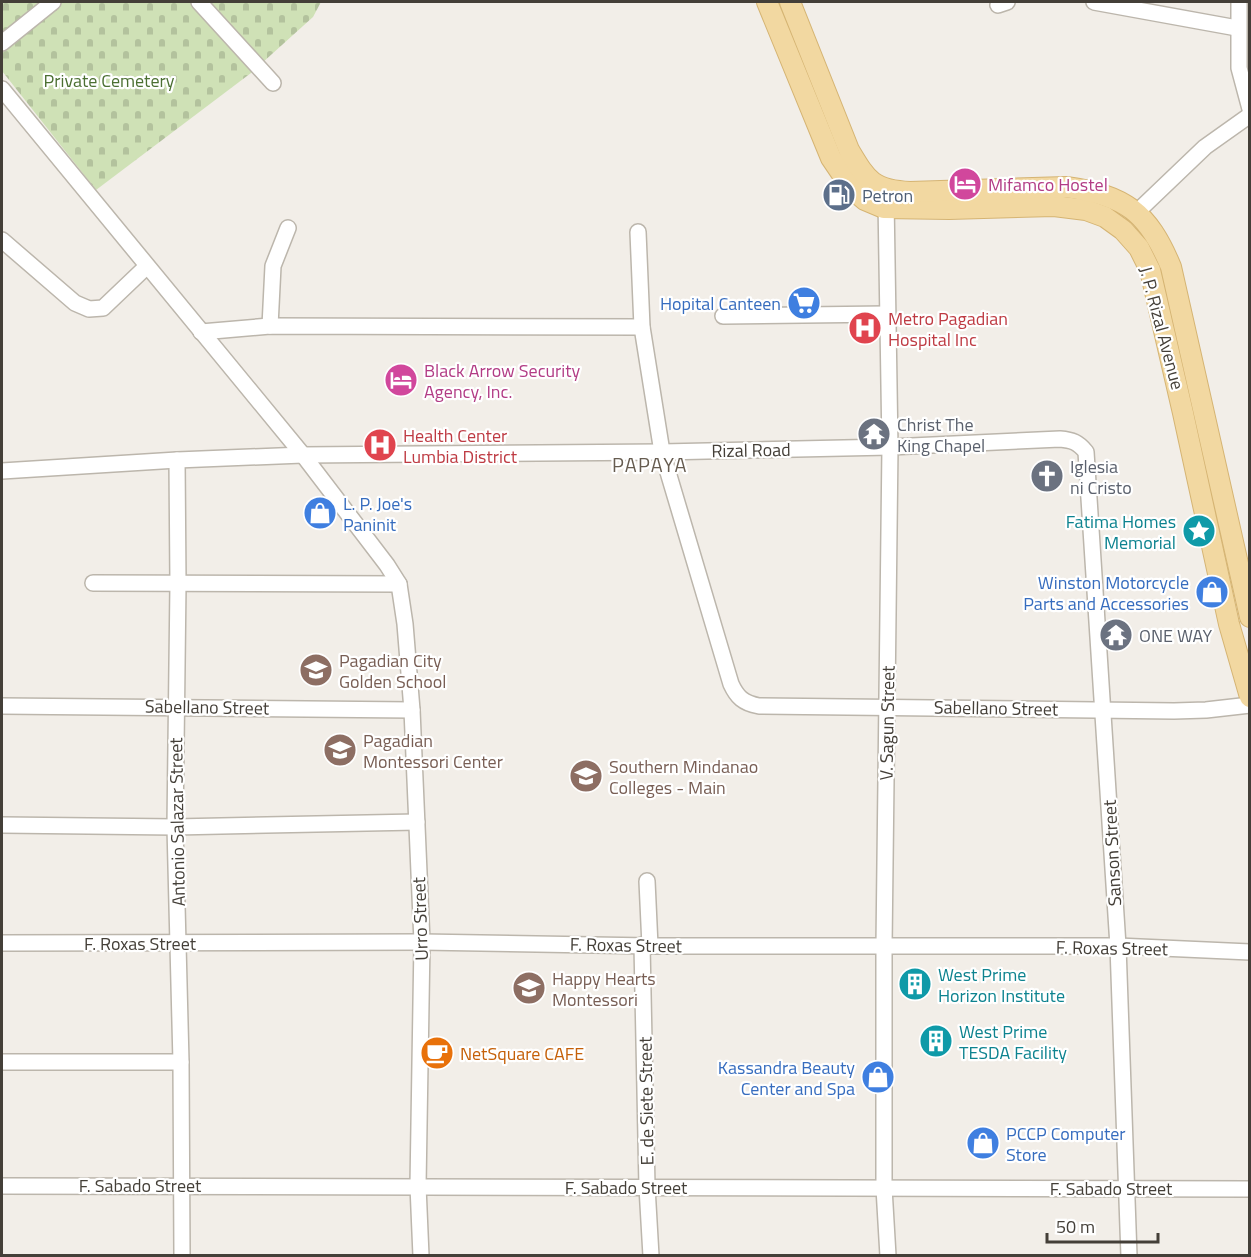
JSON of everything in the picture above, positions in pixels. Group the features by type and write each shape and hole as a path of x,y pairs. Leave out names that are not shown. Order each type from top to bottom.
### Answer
{"main road":[{"name":"J. P. Rizal Avenue","path":"767,2 831,158 852,189 866,200 928,192 1066,187 1090,190 1111,197 1137,212 1161,243 1171,267 1250,617"},
{"path":"790,2 849,150 862,171 886,199"},
{"path":"788,53 807,45"},
{"path":"831,158 849,150"},
{"name":"J. P. Rizal Avenue","path":"886,199 949,209 1054,206 1086,210 1105,217 1123,230 1139,248 1149,270 1184,413 1229,624 1250,697"},
{"path":"1184,413 1204,408"}],"street":[{"path":"2,43 53,2"},
{"path":"199,2 273,83"},
{"path":"1094,2 1237,28"},
{"path":"1239,2 1237,28 1239,68 1250,109"},
{"path":"2,89 146,267 303,455 399,584"},
{"path":"1137,212 1205,147 1250,115"},
{"name":"V. Sagun Street","path":"886,199 890,447 884,946 884,1188 888,1256"},
{"path":"270,326 273,266 288,228"},
{"path":"638,232 642,327 662,452"},
{"path":"2,240 75,303 89,309 103,308 146,267"},
{"path":"723,316 887,314"},
{"path":"201,332 270,326 642,327"},
{"name":"Rizal Road","path":"2,471 303,455 662,452 890,447 1060,439 1072,440 1080,444 1086,452"},
{"name":"Sabellano Street","path":"662,452 731,684 736,696 743,701 759,706 1195,711 1250,705"},
{"name":"Sanson Street","path":"1086,452 1118,946 1129,1256"},
{"name":"Antonio Salazar Street","path":"177,460 175,827 181,1062 182,1256"},
{"path":"93,583 399,584"},
{"name":"Urro Street","path":"399,584 405,624 412,710 422,942 418,1186 421,1256"},
{"name":"Sabellano Street","path":"2,706 412,710"},
{"path":"2,825 175,827 417,822"},
{"name":"E. de Siete Street","path":"647,881 648,1187 651,1256"},
{"name":"F. Roxas Street","path":"2,943 422,942 646,946 1118,946 1250,952"},
{"path":"2,1062 181,1062"},
{"name":"F. Sabado Street","path":"2,1186 1250,1189"}],"green space":[{"name":"Private Cemetery","path":"2,2 321,2 313,17 251,73 96,190 2,71"}],"place":[{"name":"Mifamco Hostel","path":"965,184"},
{"name":"Petron","path":"839,195"},
{"name":"Hopital Canteen","path":"804,303"},
{"name":"Metro Pagadian Hospital Inc","path":"865,328"},
{"name":"Black Arrow Security Agency, Inc.","path":"401,380"},
{"name":"Christ The King Chapel","path":"874,434"},
{"name":"Health Center Lumbia District","path":"380,445"},
{"name":"Iglesia ni Cristo","path":"1047,476"},
{"name":"L. P. Joe's Paninit","path":"320,513"},
{"name":"Fatima Homes Memorial","path":"1199,531"},
{"name":"Winston Motorcycle Parts and Accessories","path":"1212,592"},
{"name":"ONE WAY","path":"1116,635"},
{"name":"Pagadian City Golden School","path":"316,670"},
{"name":"Pagadian Montessori Center","path":"340,750"},
{"name":"Southern Mindanao Colleges - Main","path":"586,776"},
{"name":"West Prime Horizon Institute","path":"915,984"},
{"name":"Happy Hearts Montessori","path":"529,988"},
{"name":"West Prime TESDA Facility","path":"936,1041"},
{"name":"NetSquare CAFE","path":"437,1053"},
{"name":"Kassandra Beauty Center and Spa","path":"878,1077"},
{"name":"PCCP Computer Store","path":"983,1143"}],"district":[{"name":"PAPAYA","path":"650,464"}]}
